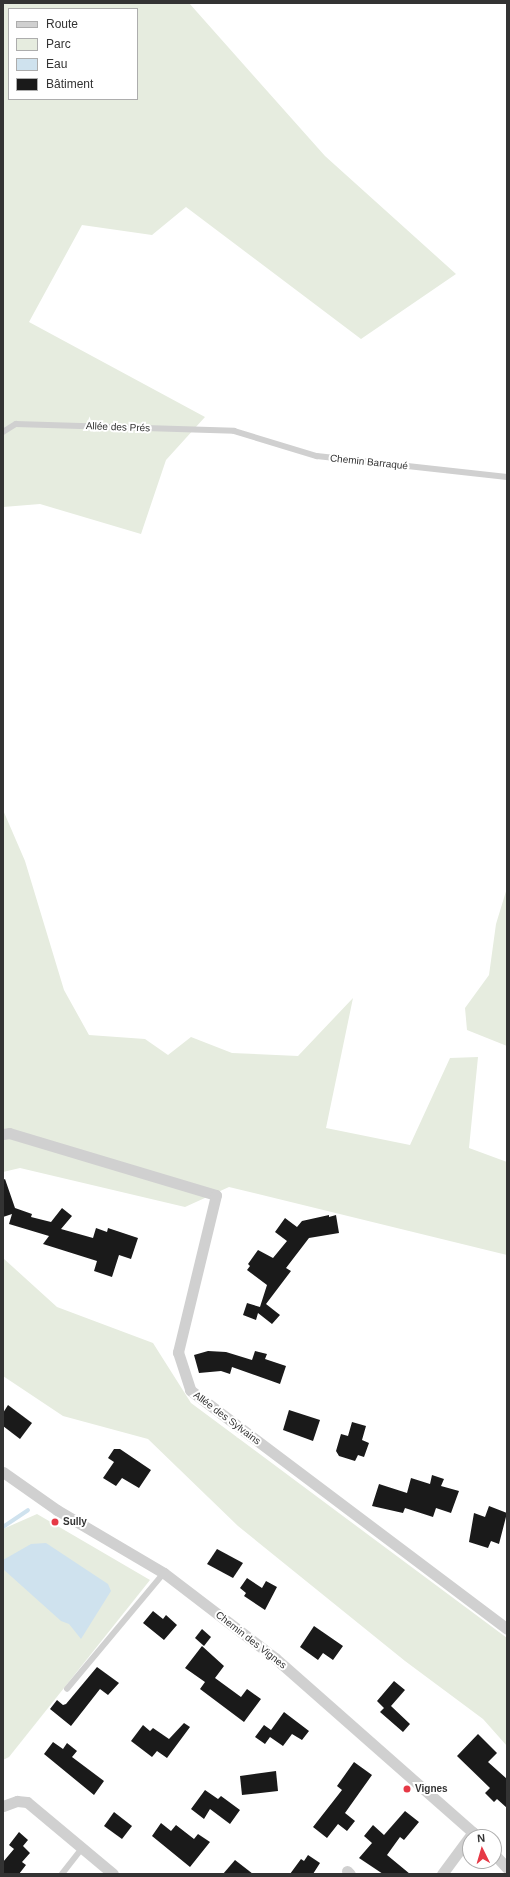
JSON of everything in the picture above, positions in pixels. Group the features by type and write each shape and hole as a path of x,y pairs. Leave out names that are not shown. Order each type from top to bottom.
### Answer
{"street":[{"name":"Allée des Sylvains","path":"3,1134 9,1133 216,1195 178,1352 190,1390 507,1629"},
{"name":"Chemin des Vignes","path":"3,1472 57,1510 164,1573 275,1658 470,1829"},
{"path":"3,1806 17,1801 27,1802 113,1874"},
{"path":"442,1874 462,1850"}],"lane":[{"name":"Allée des Prés","path":"3,432 16,424 234,431"},
{"name":"Chemin Barraqué","path":"234,431 317,456 507,477"},
{"path":"67,1690 164,1573"},
{"path":"62,1874 82,1848"}],"green space":[{"path":"3,3 189,3 325,156 456,274 361,339 186,207 152,235 82,225 29,322 205,417 166,460 141,534 40,504 3,507"},
{"path":"3,810 25,861 64,990 89,1035 145,1039 168,1055 191,1037 232,1053 298,1056 353,998 326,1128 410,1145 450,1058 478,1057 469,1148 507,1162 507,1255 229,1187 185,1207 20,1168 3,1172"},
{"path":"507,888 507,1046 467,1030 465,1008 489,975 496,924"},
{"path":"3,1258 57,1307 153,1343 191,1403 507,1638 507,1746 483,1719 405,1661 238,1526 148,1439 63,1416 3,1376"},
{"path":"37,1514 150,1580 9,1757 3,1760 3,1529"}],"water":[{"path":"46,1543 108,1584 111,1591 81,1639 69,1624 61,1621 3,1569 3,1560 31,1544"}],"building":[{"path":"5,1179 15,1208 32,1214 31,1217 51,1222 62,1208 72,1216 61,1229 93,1238 96,1228 107,1232 108,1228 138,1238 131,1259 119,1255 112,1277 94,1271 97,1261 43,1244 49,1236 9,1224 12,1214 3,1217 3,1180"},
{"path":"329,1215 329,1217 336,1215 339,1233 309,1238 286,1268 291,1271 266,1304 280,1315 272,1324 258,1313 256,1320 243,1315 247,1303 260,1307 267,1285 247,1270 250,1266 248,1264 258,1250 273,1258 287,1241 275,1232 285,1218 297,1227 302,1221"},
{"path":"208,1351 226,1352 252,1360 255,1351 267,1354 265,1359 286,1366 280,1384 232,1367 230,1374 221,1371 199,1373 194,1355"},
{"path":"8,1405 32,1423 20,1439 3,1426 3,1413"},
{"path":"289,1410 320,1420 313,1441 283,1430"},
{"path":"352,1422 366,1426 362,1440 369,1443 364,1457 358,1455 355,1461 339,1456 336,1451 341,1434 348,1436"},
{"path":"114,1449 120,1449 151,1470 139,1488 122,1478 116,1486 103,1478 114,1462 108,1458"},
{"path":"432,1475 444,1479 441,1486 459,1491 451,1513 436,1508 433,1517 405,1508 403,1513 372,1506 379,1484 407,1493 411,1478 430,1484"},
{"path":"489,1506 507,1513 499,1544 491,1541 488,1548 469,1542 474,1513 485,1517"},
{"path":"217,1549 243,1563 233,1578 207,1564"},
{"path":"247,1578 262,1588 266,1581 277,1587 265,1610 244,1596 246,1593 240,1588"},
{"path":"153,1611 163,1619 166,1615 177,1625 164,1640 143,1623"},
{"path":"314,1626 343,1646 333,1660 323,1653 318,1660 300,1647"},
{"path":"202,1629 211,1637 204,1646 195,1638"},
{"path":"202,1646 224,1666 215,1678 241,1697 247,1689 261,1699 244,1722 200,1689 205,1682 185,1668"},
{"path":"97,1667 119,1683 108,1695 100,1689 71,1726 50,1709 57,1700 63,1705 66,1704"},
{"path":"394,1681 405,1690 391,1706 410,1724 403,1732 380,1712 384,1708 377,1701"},
{"path":"284,1712 309,1731 302,1740 292,1734 283,1746 270,1737 265,1744 255,1737 264,1725 271,1730"},
{"path":"184,1723 190,1727 167,1758 157,1751 152,1757 131,1741 143,1725 150,1731 153,1728 169,1739"},
{"path":"478,1734 497,1753 488,1762 507,1779 507,1808 497,1799 494,1802 485,1793 490,1788 457,1756"},
{"path":"53,1742 63,1749 67,1743 77,1751 72,1757 104,1781 94,1795 44,1754"},
{"path":"354,1762 372,1775 345,1813 355,1821 347,1831 338,1824 327,1838 313,1827 342,1790 337,1786"},
{"path":"276,1771 278,1791 242,1795 240,1776"},
{"path":"205,1790 218,1799 221,1796 240,1810 230,1824 210,1809 204,1819 191,1809"},
{"path":"405,1811 419,1822 404,1840 400,1837 387,1855 410,1874 383,1874 359,1858 372,1843 364,1836 373,1825 384,1835"},
{"path":"114,1812 132,1826 122,1839 104,1826"},
{"path":"161,1823 171,1831 176,1825 194,1839 198,1834 210,1842 190,1867 152,1836"},
{"path":"19,1832 28,1840 23,1846 30,1853 22,1862 26,1865 19,1874 3,1874 3,1862 14,1849 9,1845"},
{"path":"308,1855 320,1863 313,1874 290,1874 301,1859 304,1861"},
{"path":"235,1860 253,1874 223,1874"}],"waterway":[{"path":"3,1527 28,1510"}],"place":[{"name":"Sully","path":"55,1522"},
{"name":"Vignes","path":"407,1789"}]}
